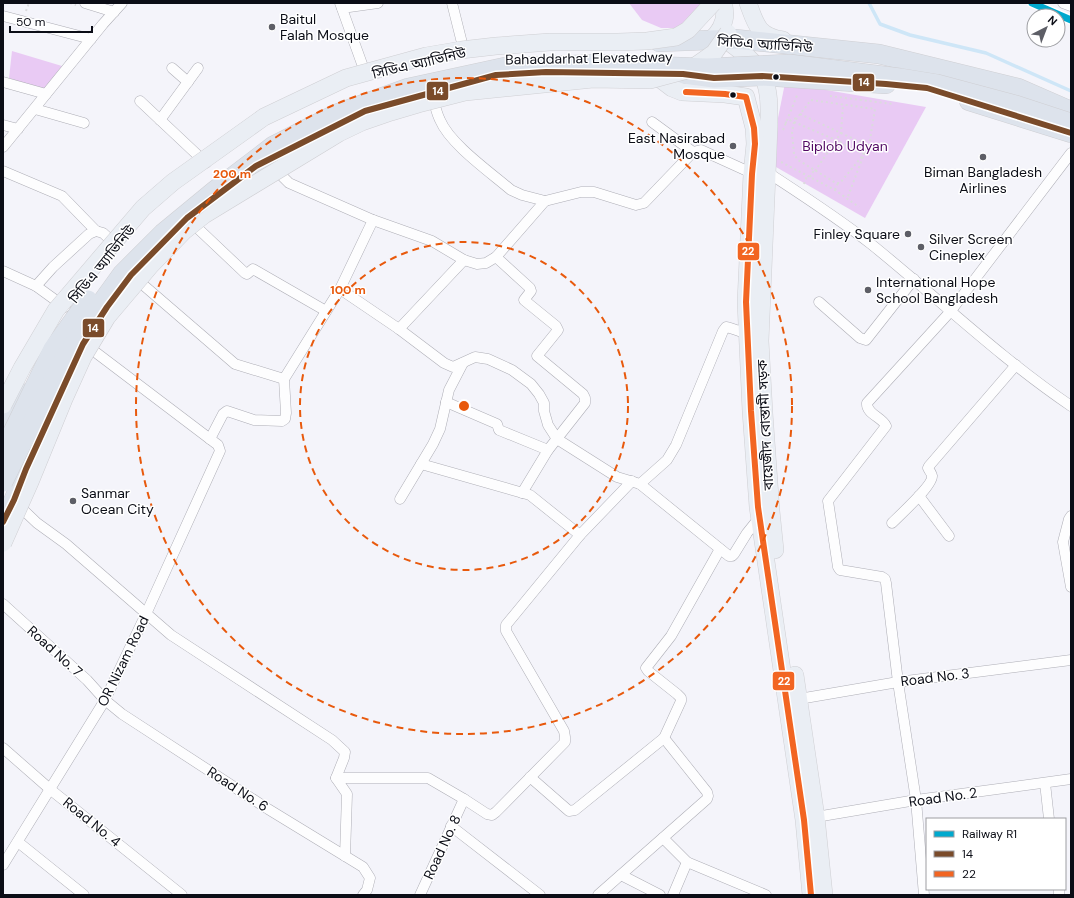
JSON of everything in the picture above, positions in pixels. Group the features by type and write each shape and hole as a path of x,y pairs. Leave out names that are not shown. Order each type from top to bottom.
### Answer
{"highway":[{"name":"সিডিএ অ্যাভিনিউ","path":"3,418 46,339 82,287 116,245 122,235 177,182 271,119 357,78 438,56 464,51 718,40 757,41 879,54 1018,88 1071,111"},
{"name":"Bahaddarhat Elevatedway","path":"3,452 53,350 85,303 120,262 162,218 213,176 272,133 335,104 409,76 504,59 790,54 846,59 901,68 1016,98 1071,116"},
{"name":"Bahaddarhat Elevatedway","path":"3,482 62,364 91,317 122,274 164,233 214,191 273,146 336,114 408,88 505,67 600,64 706,68 789,64 937,84 1016,105 1071,123"},
{"path":"3,522 83,344 107,307 131,275 187,218 256,166 365,111 496,75 546,72 656,75 683,74 714,78 762,76 927,88 1071,133"}],"main road":[{"path":"3,405 22,368 56,310 143,208 172,182 264,117 346,78 426,56 496,46 550,42 625,42 676,37 688,30 713,3"},
{"path":"718,40 716,35 724,24 725,16 723,3"},
{"path":"3,543 83,357 106,317 151,264 184,231 204,215 339,133 362,122 418,104 465,92 593,78 650,80 691,69 714,53 728,33 736,12 737,3"},
{"path":"748,3 755,22 763,33 778,39 806,43 816,47"},
{"name":"বায়েজীদ বোস্তামী সড়ক","path":"718,40 746,55 762,76 765,82 768,99 769,126 760,341 764,413 774,546 799,699 816,817 824,895"},
{"name":"বায়েজীদ বোস্তামী সড়ক","path":"656,75 672,88 682,92 725,94 746,97 754,128 755,144 766,172 746,302 751,411 759,518 804,820 811,895"},
{"path":"768,99 775,85 785,77"}],"street":[{"path":"85,3 114,12"},
{"path":"3,148 122,3"},
{"path":"366,76 341,5 378,3"},
{"path":"452,3 464,51"},
{"path":"1063,3 1071,6"},
{"path":"3,16 91,40"},
{"path":"172,68 188,82"},
{"path":"160,120 198,68"},
{"path":"3,82 46,94"},
{"path":"431,92 440,120 445,130 455,142 511,190 522,195 545,201 580,192 594,192 636,205 644,203 693,152 701,150 766,172 818,205 864,239 914,279 950,312 1047,390 1071,406"},
{"path":"140,101 206,163"},
{"path":"35,109 84,123"},
{"path":"652,122 693,152"},
{"path":"3,125 18,129"},
{"path":"924,895 916,800 898,682 885,579 840,570 838,567 828,501 886,426 869,410 867,403 950,312 1071,153"},
{"path":"267,161 289,182 373,220 432,242 464,260 477,264 486,263 496,258 545,201"},
{"path":"3,171 62,196 96,231 103,233 116,245"},
{"path":"187,218 245,273 247,274 252,269 326,311"},
{"path":"131,275 235,364 284,379 340,289 373,220"},
{"path":"36,286 75,247 90,234 96,231"},
{"path":"496,258 530,288 530,291 524,300 556,326 558,330 537,356 586,398 585,402 548,450 522,493"},
{"path":"399,329 464,260"},
{"path":"3,272 36,286 66,309"},
{"path":"819,302 860,338 866,340 914,279"},
{"path":"340,289 399,329 444,363 453,367 474,357 488,359 512,370 531,384 539,394 544,403 544,411 548,425 557,439 617,477 636,483 729,556 732,556 759,518"},
{"path":"336,778 428,778 464,798 487,814 492,815 564,742 564,731 505,628 506,625 580,535 636,483 667,460 676,445 723,331 726,327 730,327 736,331 747,334"},
{"path":"83,344 214,442"},
{"path":"400,499 433,444 440,429 449,390 463,363"},
{"path":"892,523 919,496 932,478 928,468 929,466 1016,365"},
{"name":"OR Nizam Road","path":"3,865 51,790 105,700 220,451 214,442 223,414 227,411 254,420 282,421 285,419 286,413 284,379"},
{"path":"446,402 497,424 499,430 548,450"},
{"path":"421,464 530,495 580,535"},
{"path":"919,496 949,536"},
{"path":"14,500 37,523 66,544 171,635 336,744 344,752 336,778"},
{"path":"1071,516 1063,542 1071,587"},
{"path":"530,777 569,811 572,811 664,738 681,698 646,668 671,636 720,549"},
{"name":"Road No. 7","path":"3,604 87,680 105,700"},
{"name":"Road No. 3","path":"799,699 898,682 1071,660"},
{"name":"Road No. 6","path":"105,700 135,723 268,809 363,867 370,878 367,890 363,895"},
{"path":"598,895 707,799 707,792 664,738"},
{"name":"Road No. 4","path":"3,748 51,790 182,895"},
{"path":"336,778 347,794 345,856"},
{"name":"Road No. 2","path":"816,817 916,800 1071,780"},
{"path":"1045,783 1049,818"},
{"name":"Road No. 8","path":"420,895 464,798"},
{"path":"451,826 540,895"},
{"path":"663,838 687,862 766,895"},
{"path":"18,842 84,895"},
{"path":"673,895 687,862"},
{"path":"621,874 660,895"}],"path":[{"path":"781,136 800,90"},
{"path":"828,96 893,104"},
{"path":"810,177 841,133 843,99"},
{"path":"835,190 838,183 840,183 869,146 875,109 811,100 794,122 792,132 794,154 798,160 838,183"},
{"path":"872,108 874,102"},
{"path":"800,114 869,146"},
{"path":"786,123 797,118"},
{"path":"794,122 864,154"},
{"path":"847,199 864,154"},
{"path":"766,172 810,177 835,190 859,208"}],"green space":[{"path":"629,3 712,3 697,28 661,28 642,20"},
{"path":"12,51 62,66 44,90 9,78"},
{"name":"Biplob Udyan","path":"785,83 926,107 865,218 769,163"}],"waterway":[{"path":"869,3 880,24 910,35 986,53 1071,91"}],"railway":[{"path":"1032,3 1071,20"}],"rail line":[{"name":"R1","path":"1032,3 1071,20"}],"transit line":[{"name":"14","path":"3,522 83,344 107,307 131,275 187,218 256,166 365,111 496,75 546,72 683,74 714,78 762,76 927,88 1071,133"},
{"name":"22","path":"686,92 725,94 746,97 754,128 755,144 752,174 746,302 751,411 758,507 804,820 811,895"}],"place":[{"name":"Baitul Falah Mosque","path":"272,27"},
{"name":"East Nasirabad Mosque","path":"733,146"},
{"name":"Biman Bangladesh Airlines","path":"983,157"},
{"name":"Finley Square","path":"908,234"},
{"name":"Silver Screen Cineplex","path":"921,247"},
{"name":"International Hope School Bangladesh","path":"868,290"},
{"name":"Sanmar Ocean City","path":"73,501"}]}
